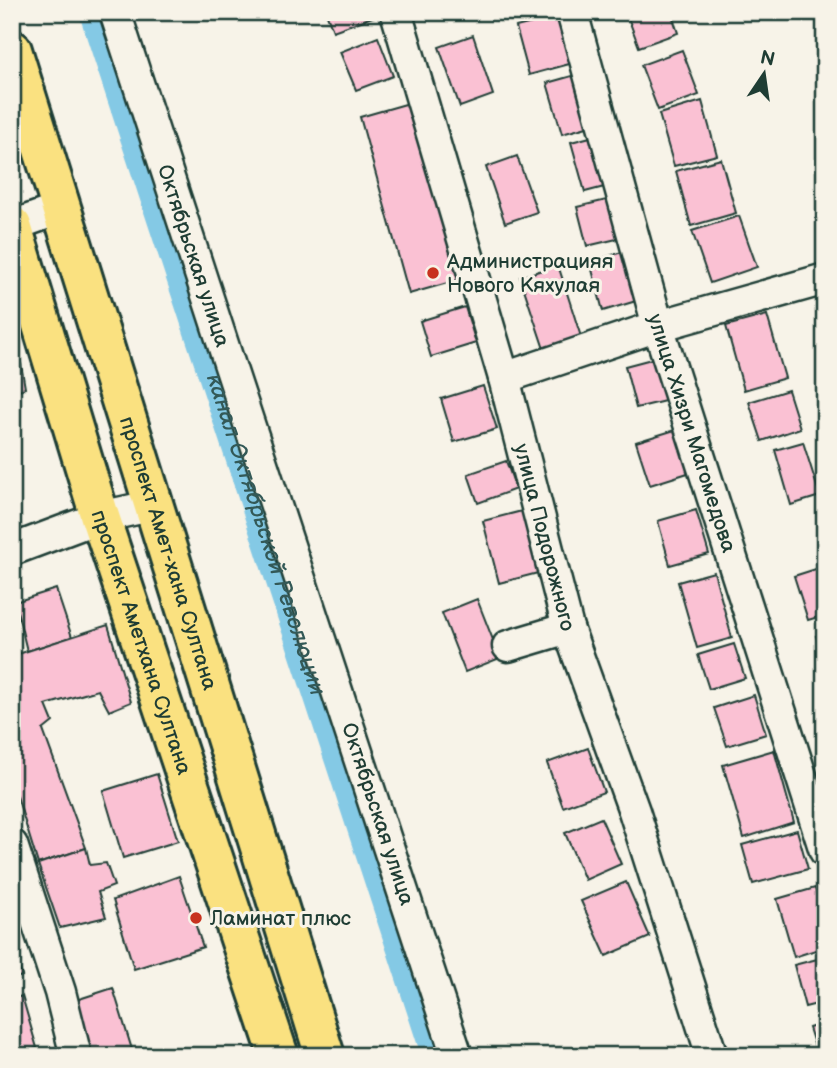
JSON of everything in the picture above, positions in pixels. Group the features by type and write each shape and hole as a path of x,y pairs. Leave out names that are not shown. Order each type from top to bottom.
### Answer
{"main road":[{"name":"проспект Амет-хана Султана","path":"12,50 325,1056"},
{"name":"проспект Аметхана Султана","path":"12,226 100,517 279,1056"}],"street":[{"name":"Октябрьская улица","path":"115,12 218,336 270,482 457,1056"},
{"name":"улица Подорожного","path":"396,12 504,378 568,628 634,811 712,1056"},
{"name":"улица Хизри Магомедова","path":"572,12 658,326 825,851"},
{"path":"12,226 62,208"},
{"path":"504,378 658,326 825,279"},
{"path":"12,550 100,517 155,505"},
{"path":"508,646 568,628"},
{"path":"12,845 60,992 76,1056"}],"building":[{"path":"326,12 374,12 375,16 333,31"},
{"path":"626,12 671,12 678,33 639,47"},
{"path":"560,16 573,63 529,75 516,27"},
{"path":"473,35 493,95 460,107 439,47"},
{"path":"378,37 393,76 356,90 340,52"},
{"path":"682,50 699,95 658,110 641,65"},
{"path":"579,74 594,125 562,134 547,83"},
{"path":"702,101 717,155 674,166 659,114"},
{"path":"409,103 458,280 409,294 360,117"},
{"path":"598,135 612,185 585,192 571,142"},
{"path":"517,156 537,212 505,223 486,167"},
{"path":"721,159 736,213 691,226 676,171"},
{"path":"611,199 621,238 587,246 577,207"},
{"path":"739,216 757,267 710,283 692,231"},
{"path":"622,252 636,301 603,311 590,262"},
{"path":"558,265 582,340 545,352 520,277"},
{"path":"465,307 476,343 431,357 420,321"},
{"path":"767,315 785,378 744,390 726,326"},
{"path":"659,357 669,400 636,408 625,366"},
{"path":"21,364 25,388 12,392 12,367"},
{"path":"483,386 497,429 454,442 441,399"},
{"path":"788,390 800,428 762,441 749,402"},
{"path":"678,429 691,472 650,485 636,442"},
{"path":"803,442 820,496 791,505 775,450"},
{"path":"506,461 516,489 478,503 468,474"},
{"path":"696,510 709,554 670,565 658,521"},
{"path":"522,511 538,573 499,583 483,521"},
{"path":"825,566 825,615 808,620 794,576"},
{"path":"714,572 732,638 697,648 678,582"},
{"path":"56,589 72,637 27,651 15,602"},
{"path":"477,599 500,658 465,672 442,613"},
{"path":"108,625 131,702 109,711 98,690 46,705 53,722 43,730 86,848 38,864 12,780 12,656"},
{"path":"825,633 825,664 816,636"},
{"path":"734,644 745,678 709,689 698,655"},
{"path":"754,695 766,734 727,746 714,708"},
{"path":"588,748 604,792 563,807 547,763"},
{"path":"774,750 794,822 744,838 723,765"},
{"path":"157,774 178,841 123,858 103,791"},
{"path":"601,818 621,864 585,880 565,833"},
{"path":"797,830 808,869 753,884 742,845"},
{"path":"86,848 90,865 106,863 114,886 98,892 106,917 60,928 38,864"},
{"path":"179,876 203,947 134,969 113,900"},
{"path":"626,882 650,937 606,956 581,901"},
{"path":"815,888 825,921 825,947 794,957 777,899"},
{"path":"12,946 22,976 12,979"},
{"path":"825,957 825,1002 805,1007 794,965"},
{"path":"113,988 134,1056 90,1056 73,1001"},
{"path":"22,996 37,1048 12,1055 12,999"},
{"path":"825,1023 825,1056 818,1056 809,1028"}],"waterway":[{"name":"канал Октябрьской Революции","path":"94,12 437,1056"}],"place":[{"name":"Администрацияя Нового Кяхулая","path":"433,273"},
{"name":"Ламинат плюс","path":"196,918"}]}
